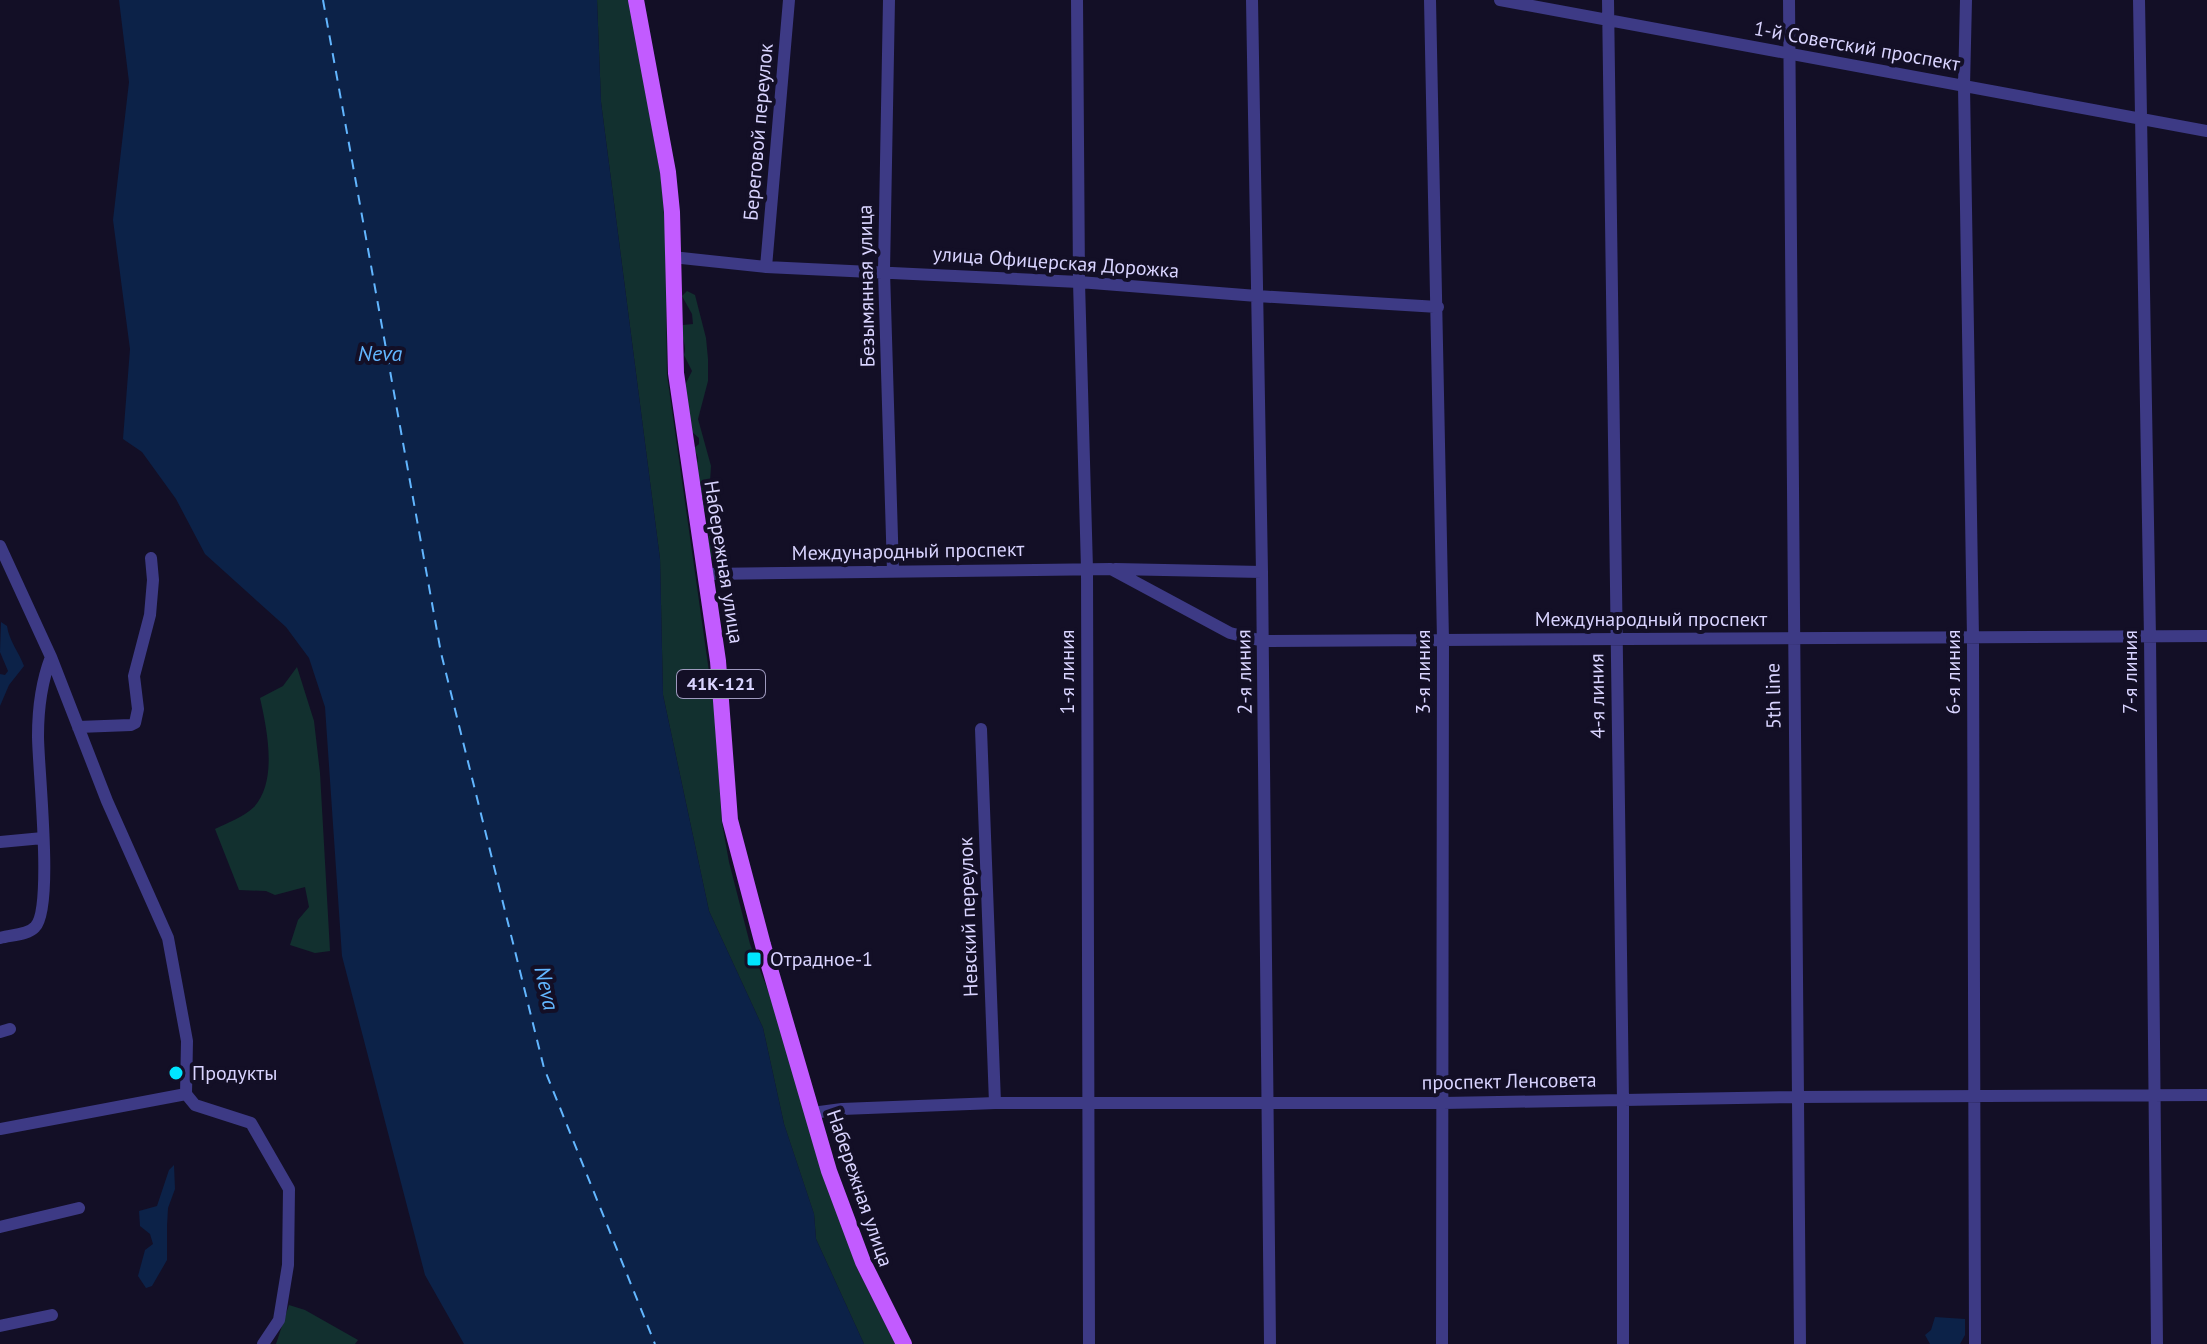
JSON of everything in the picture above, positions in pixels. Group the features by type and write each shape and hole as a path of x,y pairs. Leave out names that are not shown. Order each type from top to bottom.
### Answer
{"main road":[{"name":"Набережная улица","path":"636,0 668,172 676,373 724,711 730,820 812,1113 847,1222 881,1302 904,1344"}],"street":[{"name":"Береговой переулок","path":"766,267 789,0"},
{"name":"Безымянная улица","path":"889,0 884,271 893,571"},
{"name":"1-я линия","path":"1077,0 1079,282 1087,569 1089,1344"},
{"name":"2-я линия","path":"1252,0 1263,641 1270,1344"},
{"name":"3-я линия","path":"1430,0 1443,640 1442,1344"},
{"name":"1-й Советский проспект","path":"1500,0 2207,131"},
{"name":"4-я линия","path":"1608,0 1623,1100 1623,1344"},
{"name":"5th line","path":"1789,0 1800,1344"},
{"name":"6-я линия","path":"1966,0 1964,86 1973,638 1975,1344"},
{"name":"7-я линия","path":"2139,0 2150,638 2157,1344"},
{"name":"улица Офицерская Дорожка","path":"672,257 766,267 1079,282 1438,307"},
{"path":"0,546 51,657 107,801 168,938 187,1041 186,1094 195,1105 251,1123 289,1189 288,1265 279,1320 263,1344"},
{"path":"78,727 135,723 138,709 134,676 150,615 151,558"},
{"name":"Международный проспект","path":"706,574 1087,569 1262,572"},
{"name":"Международный проспект","path":"1111,569 1230,633 1263,641 2207,636"},
{"path":"0,938 29,931 37,926 41,918 43,838 38,737 40,696 51,657"},
{"name":"Невский переулок","path":"981,729 995,1103"},
{"path":"0,842 43,838"},
{"path":"0,1129 186,1094"},
{"name":"проспект Ленсовета","path":"812,1113 995,1103 1443,1103 2207,1095"},
{"path":"0,1227 79,1208"},
{"path":"0,1326 52,1315"}],"green space":[{"path":"597,0 629,0 661,178 665,228 667,375 714,707 722,823 729,862 750,944 772,1001 856,1266 895,1344 864,1344 816,1239 814,1214 784,1124 763,1028 709,911 663,695 660,559 601,102"},
{"path":"687,291 695,295 708,359 708,381 698,419 711,466 712,509 708,513 704,512 696,467 698,458 694,448 699,444 699,438 692,432 685,385 692,371 684,355 682,329 683,325 693,324 692,314 682,296"},
{"path":"721,534 726,559 719,566 707,545 709,536"},
{"path":"297,667 314,721 320,773 330,951 315,953 290,945 298,920 309,907 305,887 275,895 266,891 239,890 215,829 245,814 261,796 266,783 269,754 260,698 283,686"},
{"path":"289,1305 305,1310 358,1340 355,1344 276,1344"}],"water":[{"name":"Neva","path":"119,0 597,0 601,102 660,559 663,695 709,911 763,1028 784,1124 814,1214 816,1239 864,1344 464,1344 425,1275 342,956 325,707 309,658 286,627 205,554 176,499 142,452 123,439 130,349 113,220 129,82"},
{"path":"1,622 7,626 24,666 9,685 0,706 0,674 5,675 8,671 0,652"},
{"path":"174,1165 175,1189 168,1208 167,1260 152,1286 146,1288 138,1276 145,1250 153,1244 150,1234 140,1226 139,1211 157,1206 169,1170"},
{"path":"1935,1317 1965,1319 1965,1335 1960,1344 1930,1344 1925,1335 1931,1330"}],"ferry route":[{"path":"323,0 441,653 544,1068 655,1344"}],"place":[{"name":"Отрадное-1","path":"754,959"},
{"name":"Продукты","path":"176,1073"}]}
